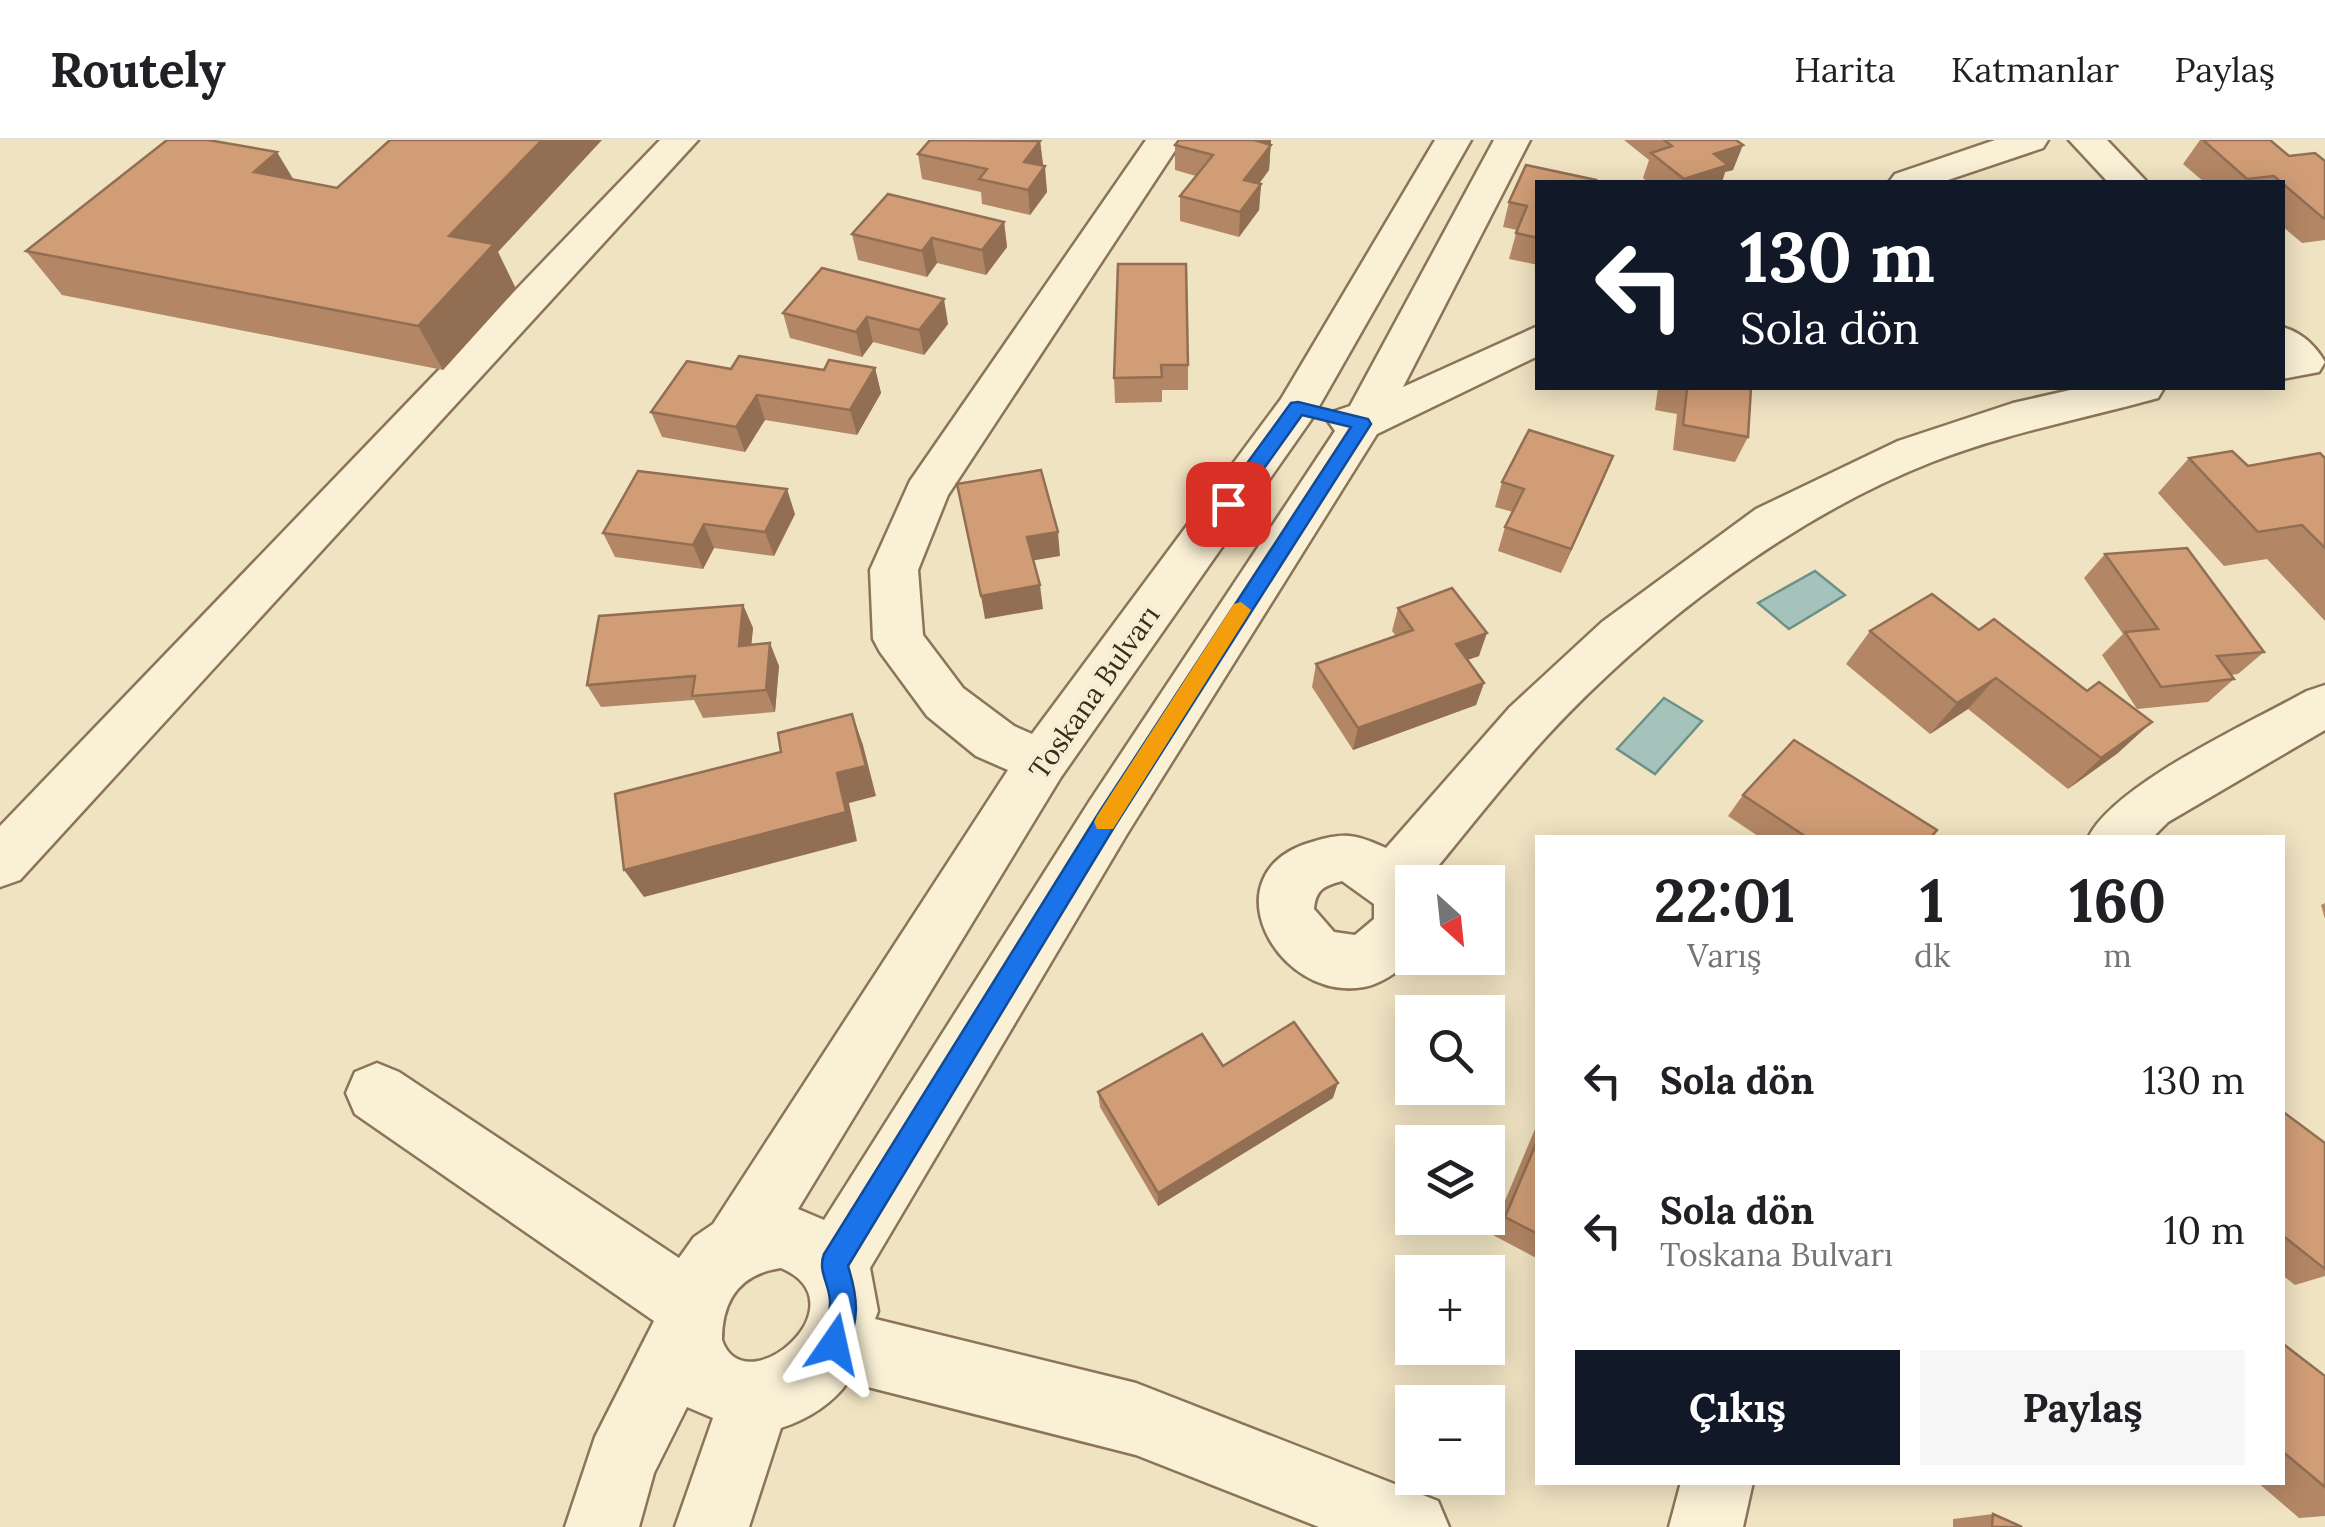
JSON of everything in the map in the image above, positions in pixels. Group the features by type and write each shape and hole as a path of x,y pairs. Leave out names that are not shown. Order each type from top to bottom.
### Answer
{"street":[{"path":"0,863 680,140"},
{"path":"1042,762 995,741 945,702 898,640 894,570 926,492 1164,140"},
{"name":"Toskana Bulvarı","path":"602,1527 621,1463 717,1262 737,1247 1042,762 1298,408 1452,140"},
{"path":"834,1264 1108,818 1362,424 1512,140"},
{"path":"1914,180 2030,140"},
{"path":"2087,140 2126,180"},
{"path":"1298,408 1362,424 1535,340"},
{"path":"1392,881 1528,722 1620,635 1772,521 1914,452 2028,413 2134,390"},
{"path":"2119,835 2149,806 2325,705"},
{"path":"377,1093 689,1320 692,1360 707,1380 729,1394 755,1398 779,1394 801,1383 820,1366 834,1344 845,1302 834,1264 820,1248 781,1235 737,1247"},
{"path":"834,1344 1136,1419 1412,1527"},
{"path":"712,1527 755,1398"},
{"path":"1706,1527 1717,1485"}],"water":[{"path":"1815,571 1845,595 1789,629 1758,603"},
{"path":"1664,698 1702,721 1655,774 1617,749"}],"building":[{"path":"167,140 208,140 277,152 254,172 337,188 390,140 542,140 449,236 494,244 418,326 26,251"},
{"path":"930,140 1040,141 1024,162 1045,166 1028,190 979,179 987,169 918,154"},
{"path":"1179,140 1258,140 1271,145 1244,180 1261,184 1240,212 1180,196 1213,155 1175,145"},
{"path":"1664,140 1736,140 1743,145 1714,154 1728,165 1684,179 1651,153 1672,146"},
{"path":"2203,140 2270,140 2289,156 2315,153 2325,161 2325,218 2285,185 2285,180 2274,176 2247,179"},
{"path":"1526,165 1596,180 1535,180 1535,237 1516,233 1527,206 1509,202"},
{"path":"888,194 1004,222 982,250 932,238 922,251 852,234"},
{"path":"1118,264 1186,264 1188,365 1161,365 1162,377 1114,378"},
{"path":"822,268 944,299 919,330 867,317 856,332 783,313"},
{"path":"739,356 824,370 829,360 875,368 850,410 757,395 736,427 651,412 687,361 731,369"},
{"path":"1687,390 1751,390 1748,437 1683,425"},
{"path":"1529,430 1613,456 1571,549 1505,527 1524,489 1502,482"},
{"path":"2232,451 2248,466 2320,453 2325,458 2325,548 2302,525 2258,532 2189,458"},
{"path":"1041,470 1058,532 1027,537 1040,585 981,596 957,484"},
{"path":"638,471 787,489 765,532 704,524 693,545 603,533"},
{"path":"2187,548 2264,652 2217,656 2234,679 2161,687 2125,632 2158,629 2105,554"},
{"path":"1452,588 1487,633 1456,644 1484,683 1358,728 1316,664 1413,630 1398,608"},
{"path":"1932,594 1979,630 1994,619 2087,691 2099,682 2152,722 2101,758 1996,678 1957,703 1870,631"},
{"path":"743,605 739,646 770,643 766,690 692,696 695,676 587,685 599,616"},
{"path":"852,714 866,766 837,773 846,812 624,870 615,794 781,752 778,733"},
{"path":"1794,740 1937,830 1933,835 1803,835 1743,795"},
{"path":"1294,1022 1338,1083 1158,1193 1098,1092 1202,1034 1223,1066"},
{"path":"2285,1113 2325,1143 2325,1269 2285,1237"},
{"path":"1535,1146 1535,1232 1505,1217"},
{"path":"2285,1345 2325,1376 2325,1487 2285,1454"},
{"path":"1993,1514 2022,1527 1992,1527"}],"slow traffic":[{"path":"1105,822 1241,610"}],"route":[{"path":"834,1344 845,1302 834,1264 1108,818 1362,424 1298,408 1228,504"}]}
